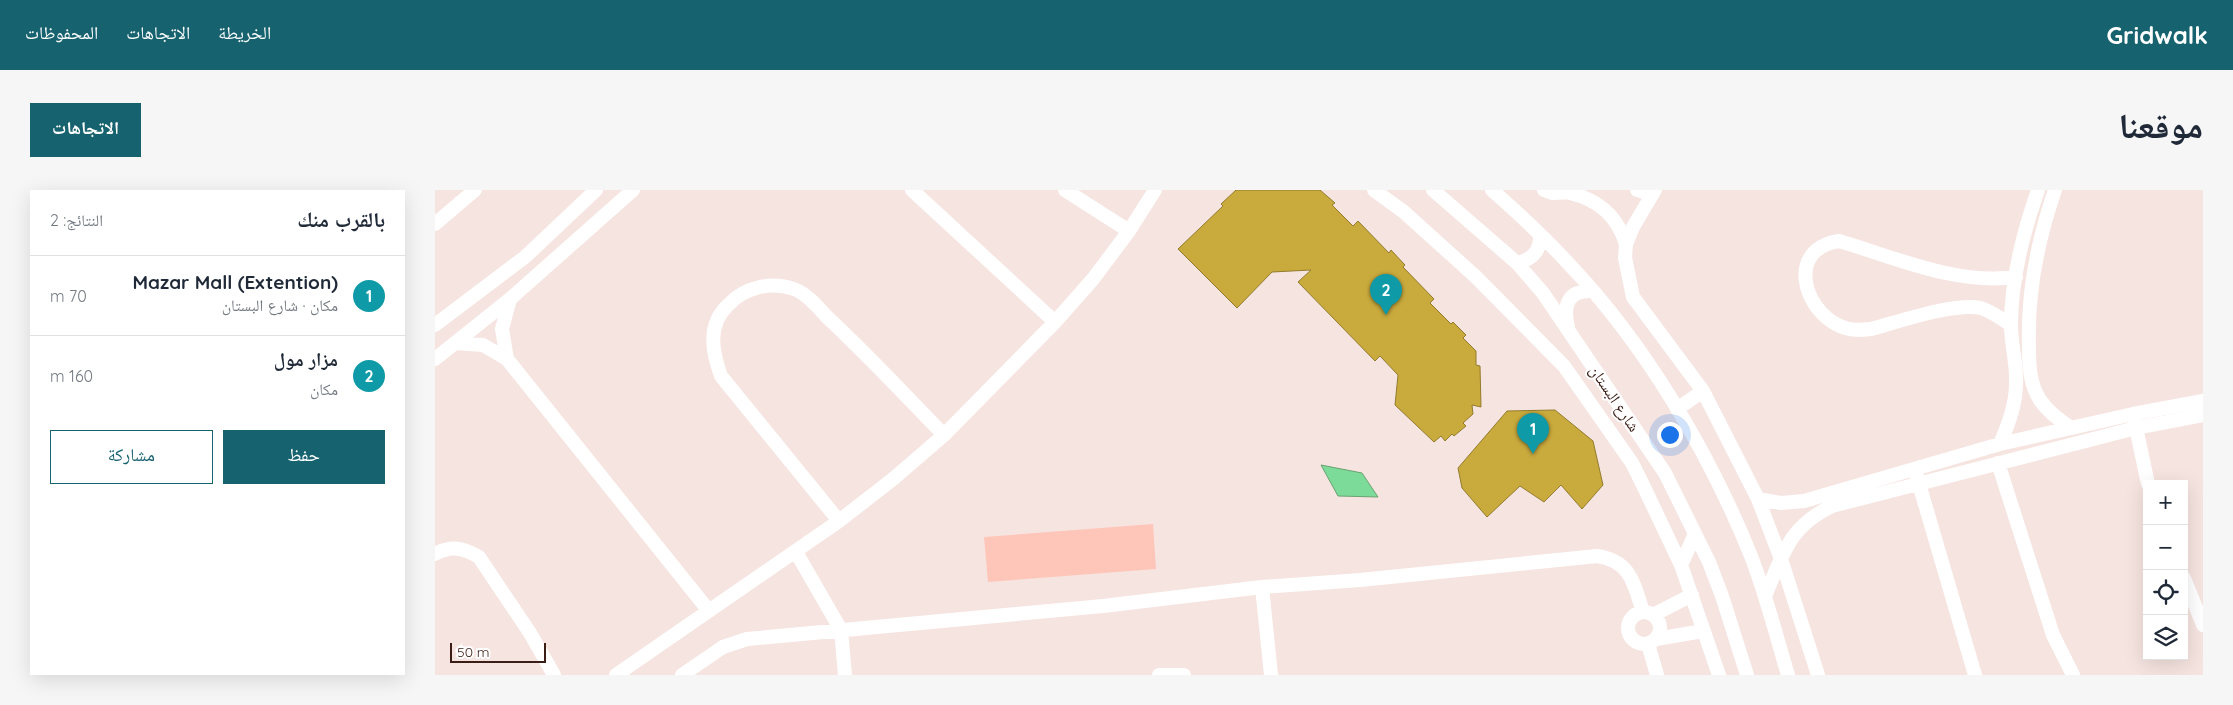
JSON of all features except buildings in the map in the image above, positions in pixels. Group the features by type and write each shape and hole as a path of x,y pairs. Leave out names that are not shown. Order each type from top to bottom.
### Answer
{"street":[{"path":"435,224 475,190"},
{"path":"435,325 525,257 597,190"},
{"path":"435,359 510,299 633,190"},
{"path":"912,190 1055,322"},
{"path":"1065,190 1129,231"},
{"path":"616,675 839,522 944,435 1055,322 1093,279 1129,231 1155,190"},
{"path":"1374,190 1404,212 1476,277 1564,366 1632,464 1665,528 1681,565 1719,675"},
{"name":"شارع البستان","path":"1433,190 1517,263 1543,293 1665,473 1695,534 1722,596 1747,675"},
{"path":"1492,190 1540,235 1592,291 1632,340 1677,409 1723,491 1748,550 1765,596 1788,675"},
{"path":"1544,190 1552,193 1590,190"},
{"path":"1626,244 1633,227 1654,191 1637,190"},
{"path":"2000,444 2009,424 2015,402 2016,379 2011,325 2016,277 2027,222 2038,190"},
{"path":"2055,190 2042,228 2030,292 2028,325 2031,379 2039,399 2071,428"},
{"path":"1570,193 1595,202 1615,220 1626,244 1627,272 1633,297 1703,391 1758,499 1781,559 1818,675"},
{"path":"2027,222 2042,228"},
{"path":"1517,263 1527,260 1536,252 1540,235"},
{"path":"2011,325 1996,314 1988,311 1979,308 1961,307 1871,329 1858,330 1842,327 1828,320 1818,308 1805,280 1805,267 1818,247 1828,242 1839,241 1949,275 1982,280 2016,277"},
{"path":"839,522 721,376 713,352 715,327 727,305 747,290 756,288 772,285 796,290 842,330 944,435"},
{"path":"1569,330 1565,316 1567,302 1578,292 1592,291"},
{"path":"507,359 502,339 502,329 510,299"},
{"path":"456,343 483,345 507,359 709,611"},
{"path":"1677,409 1703,391"},
{"path":"1765,596 1789,542 1800,526 1815,514 1832,506 1997,464 2203,401"},
{"path":"1758,499 1781,503 1804,501 2000,444 2071,428 2203,415"},
{"path":"2134,421 2147,480"},
{"path":"1997,464 2053,635 2073,675"},
{"path":"1915,469 1975,675"},
{"path":"1681,565 1695,534"},
{"path":"435,554 451,548 466,549 479,557 530,634 554,675"},
{"path":"796,552 841,630 845,675"},
{"path":"682,675 723,648 747,639 1103,606 1262,587 1360,580 1597,556 1617,562 1625,568 1648,613 1661,626 1660,633 1652,642 1655,673"},
{"path":"1262,587 1271,675"},
{"path":"2188,588 2203,626"},
{"path":"1692,595 1631,619 1629,633 1635,641 1652,642 1703,631"},
{"path":"1159,675 1183,675"}],"shaded area":[{"path":"1321,465 1362,473 1378,497 1338,496"},
{"path":"1153,524 1156,569 988,582 984,537"}],"place":[{"name":"مزار مول","path":"1386,315"},
{"name":"Mazar Mall (Extention)","path":"1533,454"}]}
